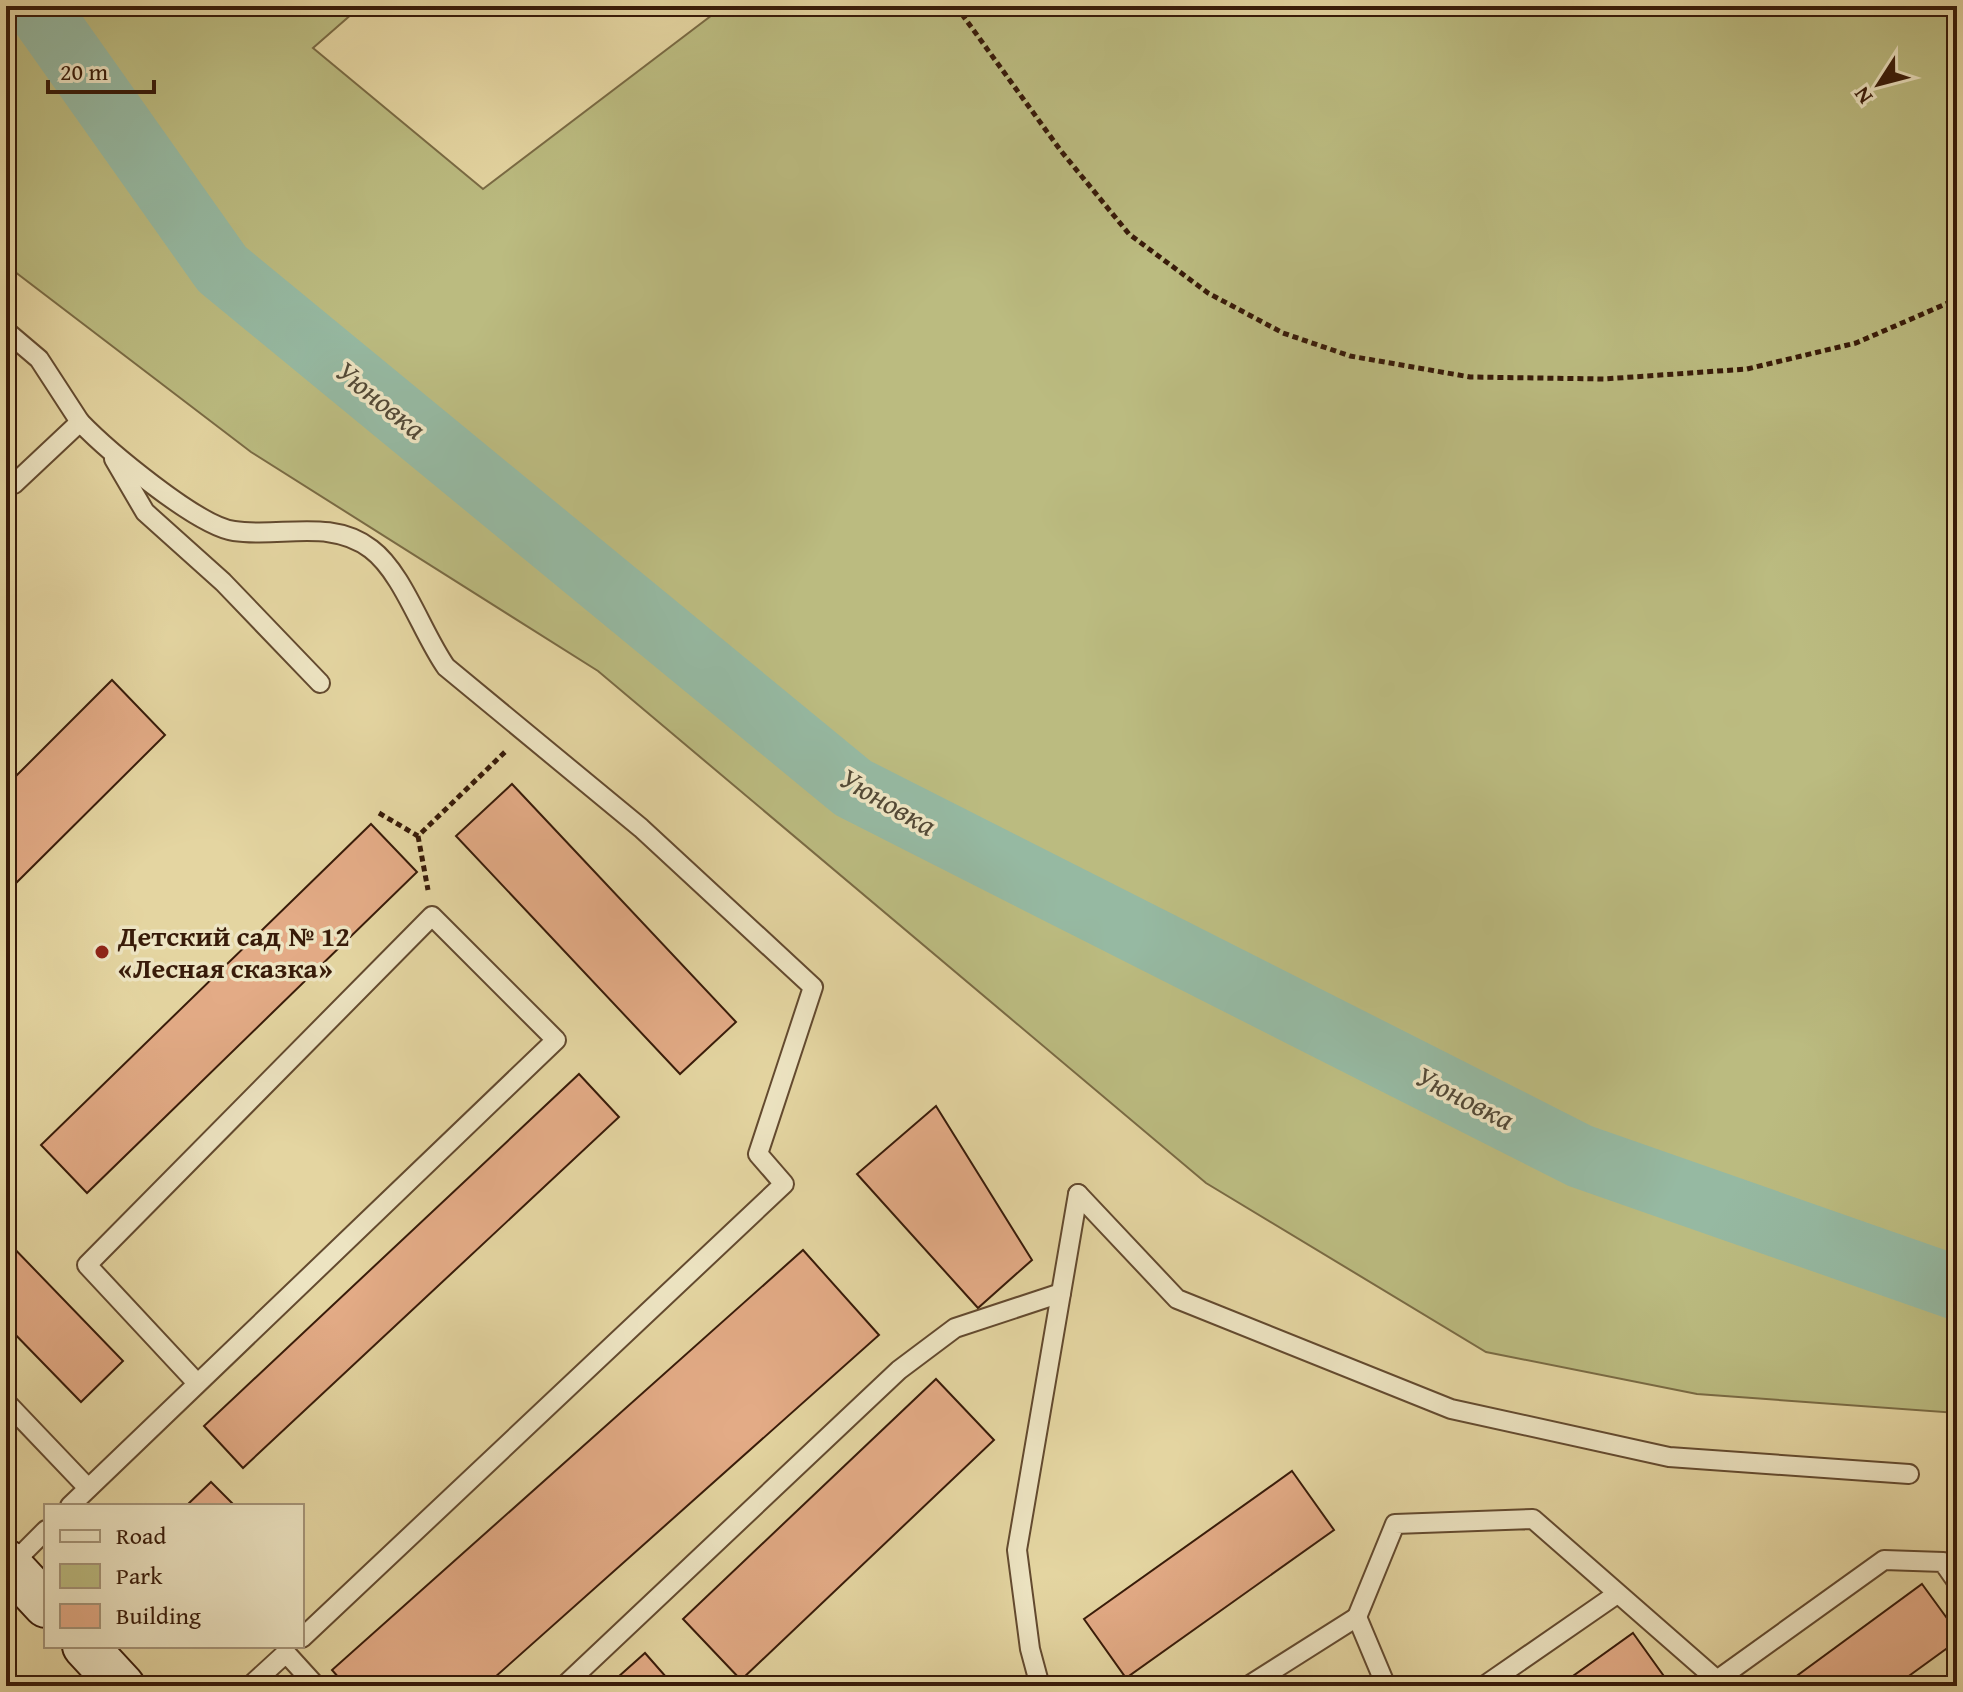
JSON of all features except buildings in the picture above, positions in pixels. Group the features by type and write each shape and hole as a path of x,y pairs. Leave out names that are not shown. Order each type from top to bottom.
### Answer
{"main road":[{"path":"8,1564 44,1603"},
{"path":"87,1648 122,1686"}],"lane":[{"path":"6,331 39,359 80,422 111,453 176,501 231,531 339,532 372,549 398,582 427,640 446,667 641,828 813,987 758,1154 784,1184 304,1636"},
{"path":"9,484 80,422"},
{"path":"111,453 145,512 223,582 320,683"},
{"path":"72,1504 556,1040 432,916 87,1265 197,1383"},
{"path":"1040,1686 1030,1649 1017,1550 1078,1194 1177,1299 1451,1409 1669,1457 1909,1474"},
{"path":"564,1686 899,1370 955,1328 1061,1293"},
{"path":"6,1402 88,1488"},
{"path":"1248,1686 1357,1617 1395,1524 1533,1519 1717,1680 1884,1560 1943,1562 1957,1582"},
{"path":"8,1564 44,1532"},
{"path":"1484,1686 1617,1594"},
{"path":"1357,1617 1386,1686"},
{"path":"250,1686 289,1649 316,1686"}],"path":[{"path":"956,6 1061,151 1129,234 1208,293 1283,333 1350,356 1470,377 1604,379 1747,369 1856,343 1957,299"},
{"path":"418,836 525,734"},
{"path":"379,813 418,836 432,916"}],"green space":[{"path":"6,6 361,6 313,48 483,189 724,6 1957,6 1957,1413 1697,1394 1486,1352 1206,1183 598,671 251,452 6,265"}],"waterway":[{"name":"Уюновка","path":"36,6 222,269 853,788 1580,1156 1957,1288"}],"place":[{"name":"Детский сад № 12 «Лесная сказка»","path":"102,952"}]}
